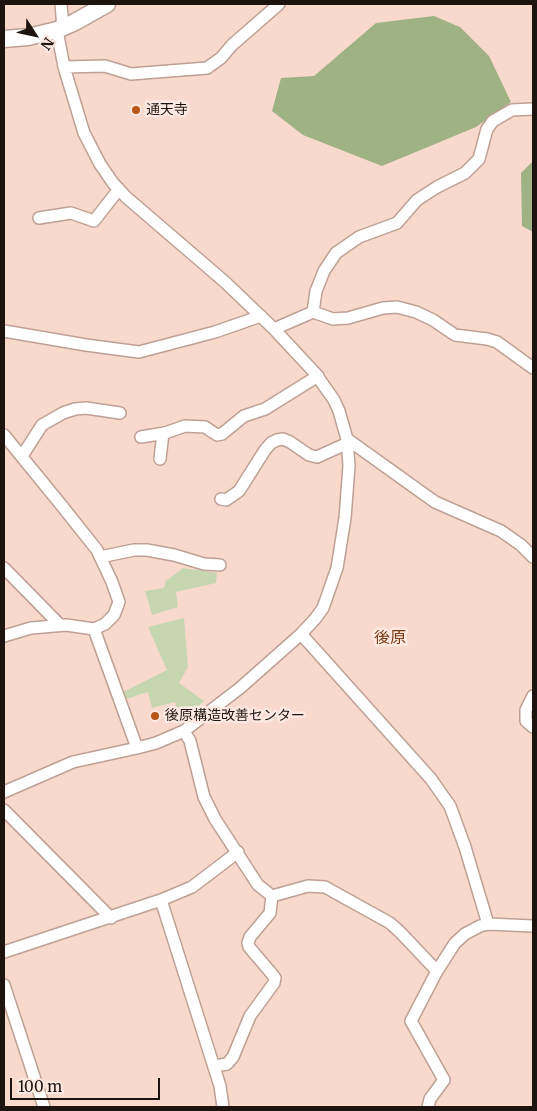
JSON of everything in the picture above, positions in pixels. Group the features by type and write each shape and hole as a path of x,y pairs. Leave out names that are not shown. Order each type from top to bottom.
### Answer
{"main road":[{"path":"4,39 28,37 60,29 107,4"}],"street":[{"path":"4,792 73,762 156,743 184,731 240,688 301,634 316,619 323,608 337,568 349,466 348,441 334,400 318,376 261,316 119,189 100,164 84,133 64,67 60,29 60,4"},
{"path":"64,67 105,66 131,74 207,68 221,58 239,39 279,4"},
{"path":"313,312 316,291 324,272 336,253 359,237 398,223 417,200 437,187 465,173 479,159 487,129 493,122 512,110 533,109"},
{"path":"39,218 71,212 94,221 119,189"},
{"path":"274,329 313,312 333,319 340,319 384,308 397,307 433,320 455,335 497,342 533,368"},
{"path":"4,331 139,352 215,332 261,316"},
{"path":"141,437 185,426 205,427 217,435 222,434 244,416 266,409 318,376"},
{"path":"22,456 42,425 63,413 74,409 86,408 120,413"},
{"path":"160,459 163,433"},
{"path":"4,435 97,550 112,582 118,602 114,615 105,624 94,630 60,625 31,628 4,636"},
{"path":"220,499 226,500 238,491 265,450 277,440 290,442 309,455 317,457 348,441"},
{"path":"348,441 435,502 501,530 522,545 533,556"},
{"path":"100,557 134,550 147,550 174,555 204,564 220,564"},
{"path":"4,568 60,625"},
{"path":"94,630 137,748"},
{"path":"301,634 431,778 450,806 465,847 488,924"},
{"path":"533,696 526,710 526,721 533,727"},
{"path":"184,731 190,741 204,796 215,819 258,885 272,896"},
{"path":"4,810 111,918"},
{"path":"4,952 111,918 192,887 238,852"},
{"path":"272,896 308,886 325,887 390,923 437,971"},
{"path":"214,1066 227,1064 233,1057 250,1016 274,983 275,978 249,947 248,943 250,937 270,913 272,896"},
{"path":"161,900 220,1086 223,1107"},
{"path":"428,1107 430,1099 444,1080 411,1021 437,971 455,944 465,934 480,926 488,924 533,926"},
{"path":"4,985 44,1107"}],"green space":[{"path":"434,16 460,27 489,56 511,102 476,127 382,166 303,135 272,111 281,78 314,76 376,23"},
{"path":"533,161 533,232 522,226 521,173"},
{"path":"183,568 217,573 216,583 176,592 178,607 152,615 145,591 164,588 166,581"},
{"path":"184,618 188,667 179,683 204,701 181,721 175,702 152,708 148,692 126,699 123,692 167,670 148,627"}],"place":[{"name":"通天寺","path":"136,110"},
{"name":"後原構造改善センター","path":"155,716"}],"district":[{"name":"後原","path":"390,638"}]}
